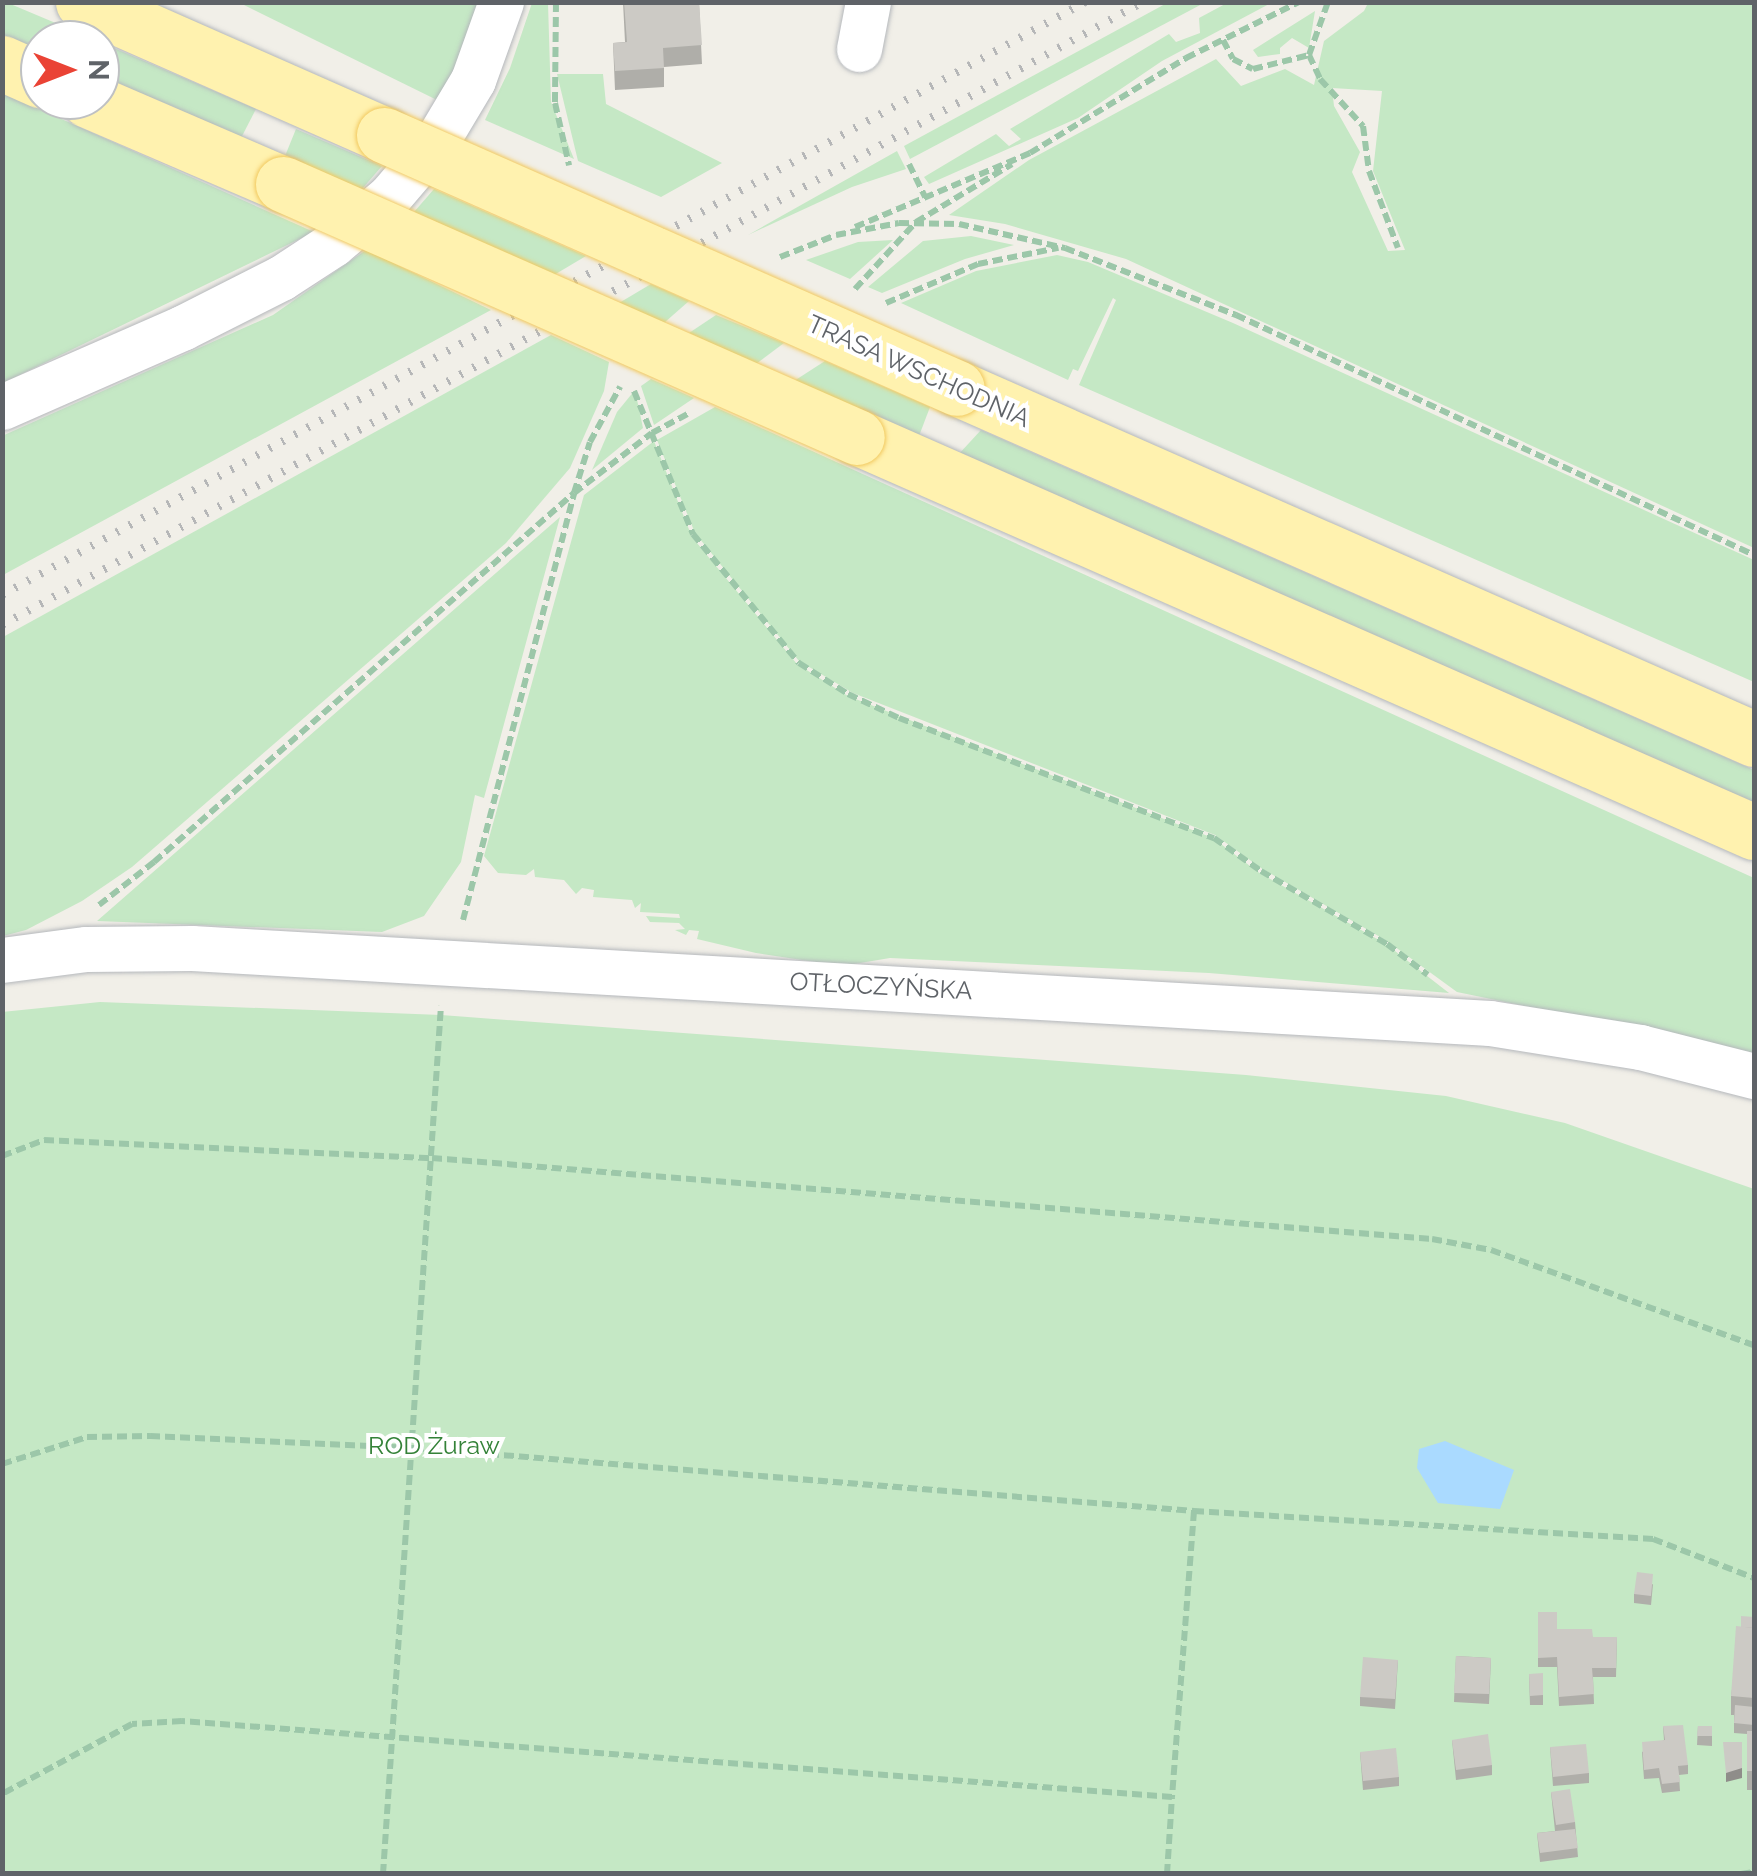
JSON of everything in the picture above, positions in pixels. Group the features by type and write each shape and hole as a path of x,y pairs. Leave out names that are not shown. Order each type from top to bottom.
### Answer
{"main road":[{"name":"TRASA WSCHODNIA","path":"83,2 1754,739"},
{"path":"120,114 1754,832"}],"street":[{"path":"2,408 182,328 281,278 333,244 389,198 436,142 473,80 492,36 501,2"},
{"path":"859,49 868,2"},
{"name":"OTŁOCZYŃSKA","path":"2,960 126,947 452,946 1490,1023 1624,1044 1754,1076"}],"path":[{"path":"556,2 555,103 571,172"},
{"path":"853,292 916,222 1223,40 1299,2"},
{"path":"1328,2 1310,55 1320,79 1363,126 1373,184 1398,248"},
{"path":"1223,40 1233,59 1253,70 1310,55"},
{"path":"778,258 1030,154"},
{"path":"908,164 925,196"},
{"path":"836,235 916,222 982,227 1064,248 1236,315 1754,555"},
{"path":"872,312 904,292 978,264 1064,248"},
{"path":"383,1874 432,1158 452,946 574,493 600,420 628,376 693,534 798,662 848,694 899,718 1214,838 1260,870 1387,944 1431,978"},
{"path":"94,908 154,862 574,493 652,433 704,406"},
{"path":"2,1156 44,1140 432,1158 1448,1241 1491,1250 1754,1345"},
{"path":"2,1464 62,1443 116,1436 414,1448 1194,1511 1654,1539 1754,1578"},
{"path":"1167,1874 1194,1511"},
{"path":"2,1794 132,1724 182,1721 392,1734 1172,1798"},
{"path":"1741,1874 1754,1872"}],"green space":[{"path":"2,3 48,20 20,20 20,43 3,36"},
{"path":"240,3 478,3 465,45 439,101"},
{"path":"532,3 548,3 551,102 574,159 485,120 510,68"},
{"path":"1167,3 1204,3 910,159 904,146"},
{"path":"1227,3 1271,3 1162,61 1078,118 929,184 924,177 996,134 1009,146 1021,139 1010,129 1169,34 1176,42 1200,33 1199,18"},
{"path":"1368,3 1754,3 1754,548 1126,259 1005,224 949,215 1029,160 1216,59 1241,86 1285,69 1314,85 1324,41 1364,11","holes":["1332,88 1382,91 1373,171 1405,250 1388,251 1352,172 1360,152 1334,106"]},
{"path":"1315,11 1309,48 1292,38 1280,48 1280,54 1258,57 1253,50"},
{"path":"120,51 256,109 240,140 120,87"},
{"path":"557,74 603,74 606,104 722,163 661,197 578,161"},
{"path":"3,94 20,101 20,120 64,120 314,232 3,383"},
{"path":"296,129 382,166 362,189 285,156"},
{"path":"897,151 906,169 852,187 748,235"},
{"path":"434,189 586,256 554,275 414,212"},
{"path":"971,236 1014,245 965,259 882,293 868,287 923,241"},
{"path":"893,240 850,279 806,260 858,242"},
{"path":"366,250 491,310 3,575 2,436 273,315"},
{"path":"1057,255 1088,262 1233,323 1754,560 1754,682 1079,385 1116,300 1113,298 1078,371 1073,369 1068,380 901,303 976,271"},
{"path":"651,284 689,301 664,323 619,303"},
{"path":"716,315 784,343 756,364 689,333"},
{"path":"551,335 609,362 604,391 570,468 506,543 132,867 82,901 26,930 3,936 3,637"},
{"path":"825,361 930,407 919,436 794,381"},
{"path":"651,379 694,398 654,425 641,386"},
{"path":"635,390 643,428 592,470 617,412"},
{"path":"715,407 1754,878 1754,1053 1457,992 1387,941 1261,868 1215,835 853,693 799,661 695,533 657,440"},
{"path":"981,430 1754,770 1754,804 958,455"},
{"path":"654,441 692,537 797,664 848,696 1213,838 1258,872 1386,944 1449,993 1209,973 890,958 842,966 697,939 699,931 689,930 686,935 675,930 685,929 679,923 650,922 646,916 680,918 679,914 640,912 641,903 635,908 632,900 593,897 594,890 582,888 576,894 564,880 535,877 534,869 526,875 498,873 484,856 584,495"},
{"path":"560,517 484,798 475,795 461,862 424,916 382,932 97,921"},
{"name":"ROD Żuraw","path":"100,1002 441,1015 1246,1075 1446,1096 1565,1123 1754,1189 1754,1873 3,1873 2,1012"}],"water":[{"path":"1445,1441 1514,1470 1500,1509 1438,1503 1417,1468 1419,1449"}],"building":[{"path":"624,2 699,2 702,45 663,48 664,68 615,71 613,43 627,42"},
{"path":"1637,1572 1653,1574 1651,1596 1634,1594"},
{"path":"1538,1612 1557,1612 1557,1629 1592,1629 1593,1637 1617,1637 1616,1668 1592,1668 1594,1694 1559,1697 1557,1657 1538,1658"},
{"path":"1741,1616 1754,1617 1754,1628 1741,1627"},
{"path":"1736,1626 1754,1628 1754,1698 1731,1696"},
{"path":"1456,1656 1491,1658 1489,1694 1454,1693"},
{"path":"1363,1657 1398,1660 1395,1699 1360,1697"},
{"path":"1543,1673 1543,1695 1530,1696 1529,1674"},
{"path":"1735,1705 1754,1707 1754,1725 1734,1723"},
{"path":"1683,1725 1688,1765 1678,1766 1680,1782 1662,1784 1659,1768 1644,1770 1642,1742 1665,1740 1663,1726"},
{"path":"1698,1726 1712,1726 1712,1736 1697,1736"},
{"path":"1747,1731 1754,1731 1754,1771 1747,1771"},
{"path":"1488,1734 1492,1765 1456,1770 1452,1740"},
{"path":"1723,1742 1742,1742 1742,1768 1726,1773"},
{"path":"1586,1744 1589,1773 1553,1777 1550,1747"},
{"path":"1396,1748 1399,1777 1363,1781 1360,1752"},
{"path":"1570,1789 1575,1822 1556,1825 1551,1792"},
{"path":"1575,1829 1578,1848 1540,1853 1537,1833"}],"railway":[{"path":"2,595 1085,2"},
{"path":"2,625 1143,2"}]}
